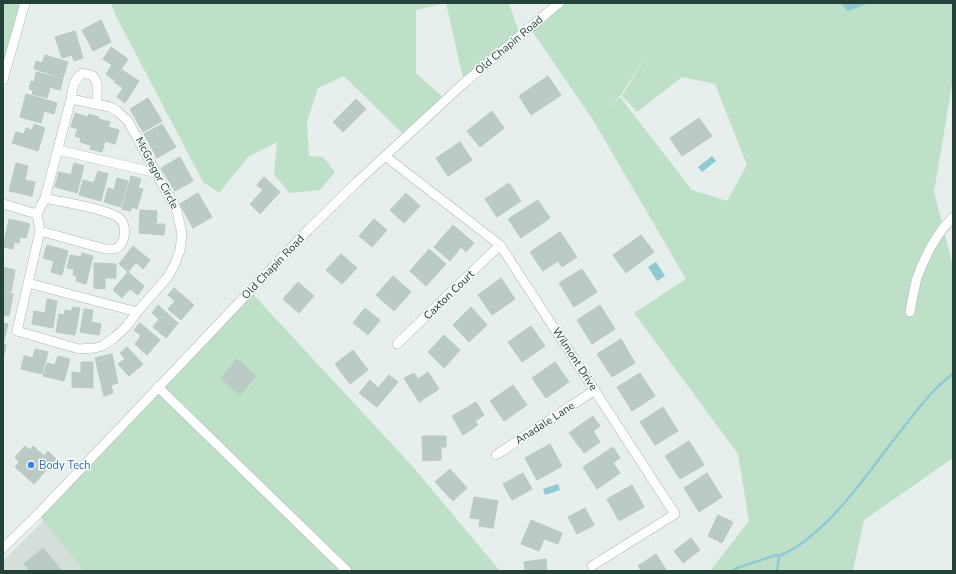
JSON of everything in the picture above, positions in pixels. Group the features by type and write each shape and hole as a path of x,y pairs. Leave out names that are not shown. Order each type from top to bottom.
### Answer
{"street":[{"path":"3,80 25,3"},
{"name":"Old Chapin Road","path":"3,548 38,514 308,230 384,156 464,83 559,3"},
{"path":"97,105 97,83 93,76 83,73 78,76 74,82 71,99 45,198 37,214 40,232 28,283 137,312"},
{"name":"McGregor Circle","path":"28,283 17,331 79,349 95,348 102,346 126,327 172,271 178,257 181,242 181,226 177,211 128,121 117,110 110,107 71,99"},
{"path":"58,150 157,173"},
{"name":"Wilmont Drive","path":"384,156 500,245 675,514 592,566"},
{"path":"40,232 105,249 115,249 122,242 125,230 121,219 111,213 45,198"},
{"path":"3,204 37,214"},
{"path":"910,312 917,279 930,249 953,216"},
{"name":"Caxton Court","path":"397,344 500,245"},
{"path":"158,387 347,571"},
{"name":"Anadale Lane","path":"496,455 595,390"}],"shaded area":[{"path":"44,520 84,571 3,571 3,561"}],"green space":[{"path":"3,3 25,3 3,80"},
{"path":"111,3 446,3 416,10 416,73 446,100 406,137 344,76 318,88 307,122 309,156 323,157 335,172 320,190 289,193 274,174 277,142 248,157 219,193 203,182 116,16"},
{"path":"446,3 509,3 520,35 464,83"},
{"path":"559,3 840,3 860,7 867,3 953,3 953,79 934,192 953,266 953,458 864,520 853,571 710,571 749,521 738,454 634,313 686,279 593,120 530,28","holes":["647,55 622,96 637,112 682,77 715,84 747,165 727,201 692,190 620,97 606,109 620,96"]},
{"path":"250,291 414,468 500,571 84,571 38,514"}],"water":[{"path":"840,3 867,3 848,11"},
{"path":"712,156 716,161 702,172 698,167"},
{"path":"656,262 665,276 657,281 648,267"},
{"path":"558,484 560,490 545,495 543,489"}],"building":[{"path":"101,20 111,42 93,51 82,30"},
{"path":"75,31 83,58 74,61 72,55 62,58 55,37"},
{"path":"111,47 128,59 114,80 106,74 112,65 103,59"},
{"path":"45,55 68,62 63,78 34,69 36,61 42,63"},
{"path":"122,70 139,81 125,103 117,97 123,88 114,82"},
{"path":"36,72 63,79 60,90 50,87 47,98 32,94 33,90 29,89 31,81 34,82"},
{"path":"548,76 561,95 531,115 519,96"},
{"path":"26,94 57,103 54,114 44,111 41,123 20,117"},
{"path":"148,98 162,121 143,132 130,109"},
{"path":"356,99 366,109 343,132 333,122"},
{"path":"492,111 504,128 480,147 467,131"},
{"path":"75,113 88,117 89,114 99,117 90,145 80,142 81,138 75,136 78,129 71,127"},
{"path":"699,118 712,136 682,156 670,138"},
{"path":"99,119 110,122 108,127 119,130 115,144 105,141 102,152 90,149"},
{"path":"34,124 45,128 38,151 12,143 16,132 24,134 26,128 32,130"},
{"path":"162,124 176,147 157,158 144,134"},
{"path":"460,142 472,160 448,176 436,158"},
{"path":"180,157 193,181 175,191 161,168"},
{"path":"16,163 28,166 25,180 35,182 32,196 9,191"},
{"path":"74,163 84,166 77,193 55,187 59,172 71,175"},
{"path":"98,171 108,174 101,201 79,195 83,180 94,183"},
{"path":"131,176 141,179 138,188 143,189 137,209 132,207 130,211 122,209"},
{"path":"264,177 280,192 260,214 250,204 263,190 257,185"},
{"path":"117,178 128,181 121,207 104,202 108,188 114,190"},
{"path":"509,183 521,201 497,217 485,199"},
{"path":"198,193 212,217 193,228 180,204"},
{"path":"406,193 420,206 404,223 390,210"},
{"path":"538,200 550,218 521,238 508,219"},
{"path":"140,210 157,211 156,224 165,224 164,235 139,233"},
{"path":"9,219 30,224 26,238 20,237 19,243 14,242 13,249 3,247"},
{"path":"374,219 387,230 372,247 359,236"},
{"path":"453,225 474,243 466,252 461,247 450,261 434,247"},
{"path":"560,232 577,257 562,267 558,261 543,271 530,252"},
{"path":"641,235 654,252 626,273 613,255"},
{"path":"47,245 68,251 62,275 51,272 54,261 43,258"},
{"path":"133,246 150,260 143,269 136,262 128,272 119,264"},
{"path":"429,249 446,264 426,286 410,271"},
{"path":"82,253 93,256 86,284 76,281 77,276 73,275 74,269 67,268 70,255 81,257"},
{"path":"341,254 357,268 342,284 326,270"},
{"path":"94,263 116,264 116,278 105,278 105,289 94,288"},
{"path":"3,267 15,270 11,292 3,291"},
{"path":"582,269 597,292 574,307 559,283"},
{"path":"128,272 144,286 138,295 130,289 122,298 113,290"},
{"path":"393,276 411,292 394,311 376,295"},
{"path":"501,278 515,299 492,315 478,295"},
{"path":"298,282 314,296 299,313 283,299"},
{"path":"174,288 194,305 181,320 168,309 175,301 168,295"},
{"path":"3,292 13,294 9,316 3,315"},
{"path":"47,299 57,301 53,328 32,324 34,311 45,313"},
{"path":"158,305 178,323 166,338 153,327 159,319 152,313"},
{"path":"600,305 615,329 592,344 577,320"},
{"path":"72,307 80,308 75,335 56,332 59,314 64,315 65,310 72,311"},
{"path":"471,307 487,325 469,342 453,325"},
{"path":"365,308 380,320 368,335 353,323"},
{"path":"84,309 93,310 91,322 101,324 99,335 80,332"},
{"path":"3,323 8,324 3,344"},
{"path":"140,323 160,340 147,355 135,344 141,336 134,330"},
{"path":"531,326 545,346 522,362 508,342"},
{"path":"444,335 460,350 444,368 428,352"},
{"path":"621,339 635,363 612,377 597,354"},
{"path":"3,344 6,345 3,360"},
{"path":"127,347 143,364 129,376 118,364 125,359 120,353"},
{"path":"35,349 48,352 42,374 21,369 24,356 33,358"},
{"path":"353,350 368,370 350,384 335,364"},
{"path":"112,354 118,383 111,385 113,393 104,396 95,358"},
{"path":"58,356 70,359 64,381 43,376 47,363 55,365"},
{"path":"237,359 256,376 240,395 221,378"},
{"path":"81,362 93,362 93,388 72,387 72,372 81,373"},
{"path":"555,362 569,382 546,398 532,378"},
{"path":"428,372 439,389 419,402 404,378 414,373 418,379"},
{"path":"640,373 655,396 632,411 617,387"},
{"path":"389,375 398,382 377,407 359,393 370,380 378,388"},
{"path":"513,385 527,405 504,421 490,401"},
{"path":"476,402 484,415 475,421 478,425 463,435 452,416"},
{"path":"663,407 678,431 655,445 640,422"},
{"path":"593,416 600,426 593,431 600,442 584,453 569,433"},
{"path":"422,436 446,436 446,447 441,447 441,460 423,461"},
{"path":"689,441 704,465 680,479 665,456"},
{"path":"550,444 562,466 537,480 525,458"},
{"path":"25,446 30,450 33,446 44,456 48,451 56,459 34,484 15,467 19,462 15,457"},
{"path":"613,447 620,458 613,463 620,473 597,489 583,467"},
{"path":"450,469 467,488 453,501 435,482"},
{"path":"523,473 532,489 512,500 503,484"},
{"path":"707,473 722,497 699,512 684,488"},
{"path":"632,485 644,507 619,521 607,499"},
{"path":"474,497 498,501 493,528 479,526 480,519 470,518"},
{"path":"585,508 594,525 577,534 568,517"},
{"path":"718,515 733,522 722,543 708,536"},
{"path":"531,520 562,533 558,544 544,539 539,551 521,544"},
{"path":"691,538 700,550 683,563 674,551"},
{"path":"43,548 62,571 30,571 24,564"},
{"path":"656,554 667,571 642,571 638,566"},
{"path":"546,559 547,571 525,571 524,562"}],"waterway":[{"path":"732,571 776,555 779,556 798,546 814,534 855,491 926,399 939,385 953,374"},
{"path":"777,571 779,556"}],"place":[{"name":"Body Tech","path":"31,465"}]}
